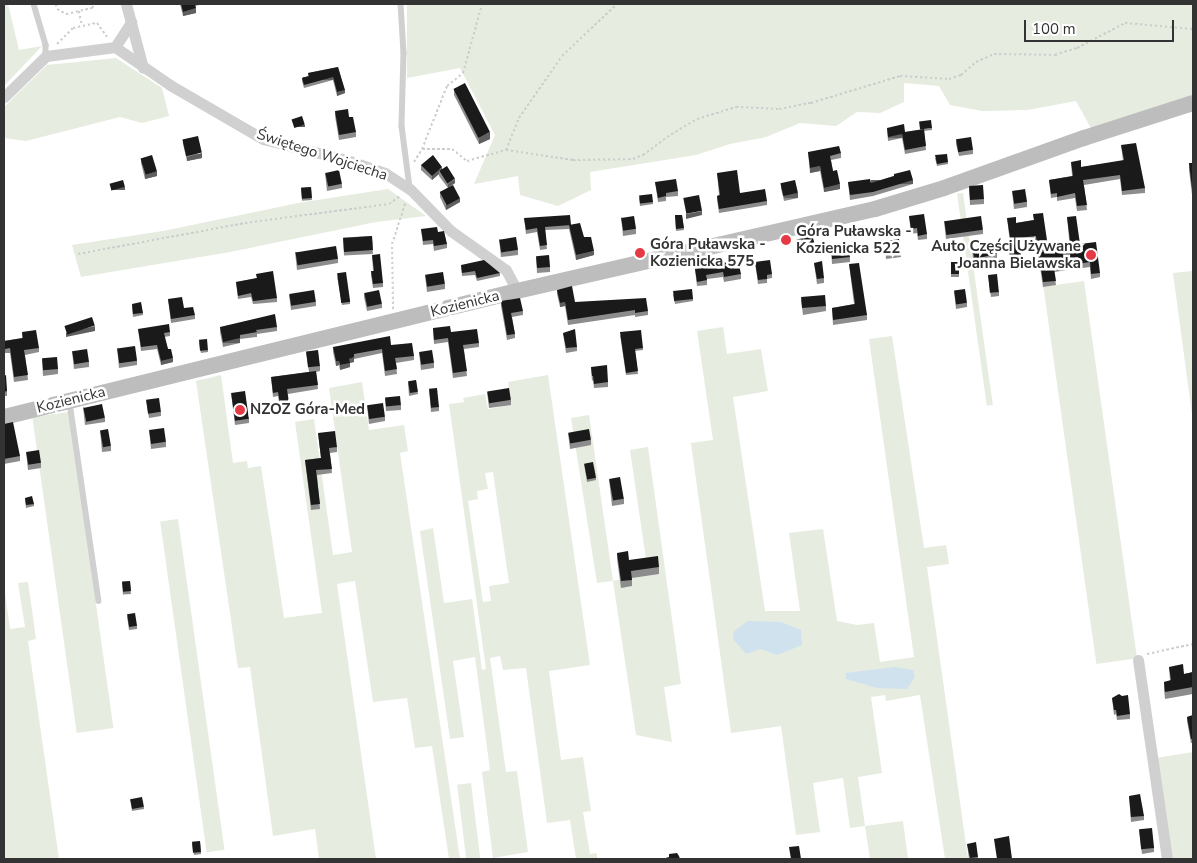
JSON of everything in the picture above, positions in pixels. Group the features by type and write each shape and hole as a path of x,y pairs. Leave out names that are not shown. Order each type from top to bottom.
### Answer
{"main road":[{"name":"Kozienicka","path":"4,417 517,291 809,225 926,194 1084,138 1193,103"}],"street":[{"path":"126,4 143,68"},
{"path":"4,97 46,56 114,47 131,22"},
{"name":"Świętego Wojciecha","path":"114,47 143,68 227,120 263,139 346,160 385,173 410,189 451,231 506,270 517,291"},
{"path":"1138,660 1167,859"}],"lane":[{"path":"34,4 46,45 46,56"},
{"path":"400,4 404,53 402,126 410,189"},
{"path":"69,401 99,601"}],"path":[{"path":"56,4 57,9 66,14 92,8 95,4"},
{"path":"408,173 422,149 447,86 463,73 482,4"},
{"path":"506,150 519,118 562,56 617,4"},
{"path":"79,11 82,26"},
{"path":"46,56 71,30 97,23 114,47"},
{"path":"422,149 452,149 467,160 506,150 573,160 633,159 643,155 668,136 697,119 736,107 787,108 811,103 900,76 949,79 961,75 976,62 994,54 1055,55 1077,48 1125,23 1193,29"},
{"path":"78,254 245,222 389,204 410,189"},
{"path":"394,321 392,244 410,189"},
{"path":"1138,660 1142,655 1193,644"}],"shaded area":[{"path":"4,4 8,4 19,50 42,46 4,86"},
{"path":"407,4 1193,4 1193,98 1092,130 1076,101 1028,110 982,111 950,105 939,86 904,83 904,102 880,113 857,112 836,126 800,123 766,137 730,144 696,155 590,172 591,190 558,206 520,195 518,176 474,184 495,135 460,68 407,78"},
{"path":"116,58 162,88 169,116 142,123 120,117 26,141 4,138 4,107 47,65"},
{"path":"388,189 426,216 376,222 230,252 81,277 72,245 163,231 298,203"},
{"path":"963,193 993,405 987,406 957,194"},
{"path":"1193,271 1193,422 1173,273"},
{"path":"1084,281 1137,658 1096,664 1043,287"},
{"path":"723,327 727,354 761,349 768,391 733,397 765,611 800,611 789,533 823,529 837,621 857,625 874,623 880,662 914,657 869,339 892,336 924,548 946,545 949,564 927,567 968,859 945,859 920,695 886,701 885,695 871,697 882,773 858,777 865,826 850,828 843,778 813,783 820,832 796,835 781,726 731,733 691,443 713,440 697,331"},
{"path":"221,375 233,463 247,461 248,468 261,466 284,618 322,613 295,422 314,419 333,555 352,552 329,388 362,382 369,430 404,425 408,451 400,453 460,859 449,859 432,746 415,748 407,698 373,702 355,581 337,584 376,859 319,859 315,829 273,836 250,667 238,668 196,381"},
{"path":"548,375 590,665 549,671 561,760 583,757 591,811 583,812 590,854 597,853 597,859 576,859 570,820 547,823 526,668 503,670 500,656 490,658 506,772 517,771 528,852 493,858 482,772 490,770 475,657 453,661 464,737 450,739 420,531 433,528 444,603 472,599 482,670 486,669 449,404 464,402 463,398 485,394 488,409 511,405 508,382","holes":["493,472 509,583 489,586 491,601 483,602 468,501 478,499 477,491 488,489 485,473"]},
{"path":"69,412 113,728 77,733 32,417"},
{"path":"589,415 613,581 597,583 571,418"},
{"path":"648,447 681,684 664,687 672,742 636,735 613,581 648,573 630,450"},
{"path":"178,519 224,850 207,852 160,522"},
{"path":"28,582 36,639 28,641 59,859 4,859 4,586 10,629 25,627 18,583"},
{"path":"1193,752 1193,859 1172,859 1156,758"},
{"path":"471,783 480,859 466,859 457,785"},
{"path":"903,821 908,859 870,859 865,826"}],"water":[{"path":"748,621 781,622 801,630 802,645 777,655 761,649 746,654 733,639 734,631"},
{"path":"895,667 913,670 915,677 907,689 877,688 846,679 846,673"}],"building":[{"path":"181,4 195,4 196,8 183,12"},
{"path":"338,67 345,90 337,92 333,77 304,85 302,78 309,76 308,73"},
{"path":"465,83 490,132 478,138 453,89"},
{"path":"348,109 349,117 353,117 356,132 339,135 335,111"},
{"path":"302,116 305,125 294,128 292,119"},
{"path":"931,120 932,128 920,129 919,121"},
{"path":"904,124 905,132 924,129 926,146 905,150 902,134 888,137 887,128"},
{"path":"198,136 202,153 186,156 182,140"},
{"path":"971,137 973,150 958,152 956,139"},
{"path":"1136,143 1145,188 1122,191 1120,175 1083,180 1087,205 1077,206 1075,193 1057,197 1057,193 1051,194 1049,180 1073,176 1071,162 1081,160 1081,167 1124,160 1121,145"},
{"path":"839,146 841,153 830,156 833,171 837,170 840,184 824,188 820,166 810,168 808,152"},
{"path":"947,154 948,162 937,164 935,155"},
{"path":"152,155 157,171 145,175 141,159"},
{"path":"433,155 442,167 432,176 421,165"},
{"path":"1189,163 1193,163 1193,197"},
{"path":"447,166 455,179 447,183 439,171"},
{"path":"339,170 342,184 328,187 325,173"},
{"path":"737,170 740,193 765,189 767,201 719,209 717,196 720,195 717,173"},
{"path":"910,170 913,180 873,192 850,195 848,182 870,179 871,183"},
{"path":"676,179 678,191 666,193 666,196 658,198 655,182"},
{"path":"123,180 125,187 111,191 110,184"},
{"path":"795,180 798,193 783,196 780,183"},
{"path":"453,185 460,198 447,205 440,192"},
{"path":"983,185 984,199 970,200 969,186"},
{"path":"311,187 312,198 302,199 301,188"},
{"path":"1025,189 1027,202 1014,204 1012,191"},
{"path":"652,194 653,202 640,204 639,196"},
{"path":"699,195 702,211 686,214 683,198"},
{"path":"1043,213 1048,247 1051,246 1052,252 1071,249 1067,217 1076,216 1080,244 1096,242 1100,273 1091,274 1090,262 1054,268 1056,281 1043,282 1036,236 1019,238 1022,264 1011,266 1009,251 1012,251 1007,218 1016,217 1016,223 1034,220 1033,214"},
{"path":"924,214 927,234 918,236 917,228 911,229 909,216"},
{"path":"570,215 571,225 545,227 547,245 540,246 537,228 526,230 524,218"},
{"path":"675,215 682,215 684,228 676,229"},
{"path":"634,216 636,229 623,231 621,218"},
{"path":"981,216 983,230 946,235 944,221"},
{"path":"580,223 584,237 591,237 594,251 576,255 569,225"},
{"path":"437,227 438,232 444,231 447,244 434,246 433,240 423,241 421,229"},
{"path":"812,235 815,245 798,250 795,240"},
{"path":"372,236 373,250 344,252 343,238"},
{"path":"516,237 518,250 501,252 499,240"},
{"path":"899,239 901,252 887,254 885,241"},
{"path":"844,244 844,248 848,248 850,257 832,259 831,246"},
{"path":"995,245 997,254 975,259 973,250"},
{"path":"336,246 338,259 298,265 296,252"},
{"path":"380,254 383,283 373,284 371,271 374,271 372,255"},
{"path":"549,255 550,267 537,268 536,256"},
{"path":"484,260 500,273 477,278 475,271 462,273 461,265"},
{"path":"709,260 710,265 738,260 741,274 724,277 723,272 706,275 707,280 697,282 694,262"},
{"path":"770,260 772,274 767,275 767,279 758,280 755,262"},
{"path":"822,261 824,278 817,279 814,263"},
{"path":"951,262 959,262 959,274 951,274"},
{"path":"859,263 867,315 833,320 832,308 855,304 849,264"},
{"path":"273,271 277,298 253,301 251,293 238,296 236,282 257,278 256,274"},
{"path":"346,272 350,302 341,303 337,273"},
{"path":"443,272 445,284 427,287 425,275"},
{"path":"997,274 999,292 990,293 988,275"},
{"path":"572,286 575,302 646,298 648,311 635,313 635,310 568,320 565,302 560,303 557,290"},
{"path":"692,289 693,299 674,301 673,291"},
{"path":"965,289 967,303 956,304 954,291"},
{"path":"314,290 316,302 291,306 289,294"},
{"path":"379,290 382,304 367,307 364,293"},
{"path":"825,295 826,306 802,308 801,297"},
{"path":"182,297 184,308 193,307 195,315 171,319 168,299"},
{"path":"520,298 523,311 511,313 515,334 507,335 501,301"},
{"path":"141,302 143,313 133,314 132,304"},
{"path":"275,314 277,327 256,330 257,332 240,335 240,338 223,342 220,327"},
{"path":"92,317 95,326 67,335 64,326"},
{"path":"169,324 170,332 164,333 168,349 171,349 173,358 161,361 157,345 141,347 138,329"},
{"path":"450,326 451,332 477,329 479,343 463,345 467,371 453,373 448,338 434,340 433,328"},
{"path":"575,329 577,347 566,348 563,333"},
{"path":"36,330 39,348 24,350 28,375 14,377 10,348 5,349 4,341 23,338 22,332"},
{"path":"641,330 643,348 635,349 638,371 626,373 620,332"},
{"path":"390,336 391,345 412,343 414,356 395,358 397,369 385,371 382,349 354,354 354,357 349,359 350,363 340,365 339,361 336,361 333,347"},
{"path":"207,339 208,350 200,351 199,340"},
{"path":"135,346 137,361 119,363 117,349"},
{"path":"87,349 89,362 74,364 72,351"},
{"path":"318,350 320,366 308,367 306,351"},
{"path":"432,350 434,363 421,365 419,352"},
{"path":"57,357 58,369 43,370 42,358"},
{"path":"607,365 608,382 594,384 591,367"},
{"path":"316,371 318,385 287,389 289,404 280,404 278,392 273,393 271,377"},
{"path":"6,375 7,391 4,392 4,376"},
{"path":"416,380 418,392 410,393 408,381"},
{"path":"437,388 439,407 431,408 429,389"},
{"path":"509,388 511,400 489,403 487,391"},
{"name":"NZOZ Góra-Med","path":"245,391 249,419 235,421 231,393"},
{"path":"400,396 401,405 386,407 385,398"},
{"path":"159,398 161,412 148,414 146,400"},
{"path":"383,403 385,417 369,419 367,405"},
{"path":"102,404 105,418 86,422 83,408"},
{"path":"13,422 20,456 4,459 4,424"},
{"path":"164,428 166,442 151,444 149,430"},
{"path":"108,429 111,446 103,447 100,430"},
{"path":"589,429 591,440 570,443 568,433"},
{"path":"335,431 337,447 329,448 332,469 316,470 320,504 311,505 305,460 321,458 318,433"},
{"path":"39,450 41,463 28,465 26,452"},
{"path":"593,462 596,478 587,479 584,464"},
{"path":"620,477 624,499 613,501 609,479"},
{"path":"32,496 34,504 26,505 25,498"},
{"path":"628,551 629,560 658,556 659,567 631,571 632,580 621,581 617,553"},
{"path":"130,581 131,591 123,592 122,582"},
{"path":"135,613 137,626 129,627 127,614"},
{"path":"1183,664 1184,674 1193,672 1193,687 1165,692 1164,682 1171,680 1169,667"},
{"path":"1119,694 1122,696 1128,695 1130,714 1117,716 1112,698"},
{"path":"1193,715 1193,739 1191,739 1187,717"},
{"path":"1140,794 1144,816 1131,817 1129,796"},
{"path":"142,797 144,807 132,809 130,799"},
{"path":"1152,828 1154,848 1141,849 1139,829"},
{"path":"1009,836 1012,859 997,859 994,839"},
{"path":"200,841 201,852 193,853 192,842"},
{"path":"976,842 978,857 970,858 967,844"},
{"path":"799,846 801,859 791,859 789,847"},
{"path":"677,853 680,859 662,859 669,857 669,854"}],"place":[{"name":"Góra Puławska - Kozienicka 522","path":"786,240"},
{"name":"Góra Puławska - Kozienicka 575","path":"640,253"},
{"name":"Auto Części Używane Joanna Bielawska","path":"1091,255"},
{"name":"NZOZ Góra-Med","path":"240,410"}]}
